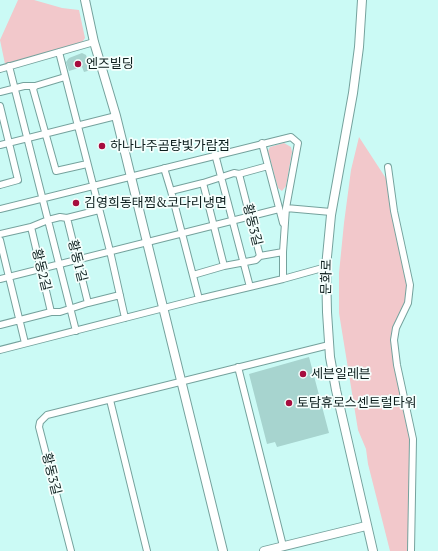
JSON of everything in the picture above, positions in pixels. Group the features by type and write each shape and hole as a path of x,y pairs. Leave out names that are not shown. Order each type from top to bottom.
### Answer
{"street":[{"path":"85,0 94,42 116,116 223,551"},
{"name":"문화로","path":"362,0 359,47 353,93 331,212 326,268 329,345 336,390 366,526 373,551"},
{"path":"0,69 94,42"},
{"path":"59,52 110,251 124,318"},
{"path":"9,66 76,331"},
{"path":"0,92 15,88 35,86 65,77"},
{"path":"35,86 33,89 56,171 87,164"},
{"path":"0,106 18,180 0,185"},
{"path":"0,145 116,116"},
{"path":"0,209 214,154 291,137 298,143 284,225 283,278"},
{"path":"262,143 284,225"},
{"path":"214,154 250,287"},
{"path":"171,191 268,166"},
{"path":"164,168 199,299"},
{"path":"388,168 394,211 410,285 408,303 396,328 394,340 397,364 413,439 411,551"},
{"name":"황동3길","path":"239,174 260,256 283,252"},
{"path":"203,183 224,266"},
{"path":"275,194 280,195 289,193"},
{"path":"0,279 279,208"},
{"path":"286,208 331,212"},
{"path":"0,234 31,227 60,217 67,218 99,210"},
{"name":"황동1길","path":"67,218 88,303"},
{"name":"황동2길","path":"31,227 52,312"},
{"path":"0,240 25,343"},
{"path":"193,275 224,266 256,260 260,256"},
{"path":"0,350 326,268"},
{"path":"0,325 52,312 71,309 120,295"},
{"name":"황동3길","path":"71,551 39,427 40,422 47,415 329,345"},
{"path":"238,367 283,546"},
{"path":"110,400 147,551"},
{"path":"264,551 366,526"}],"shaded area":[{"path":"18,0 34,0 62,8 79,10 85,38 81,44 5,64 0,40"},
{"path":"359,137 387,180 408,293 403,308 392,329 391,342 411,438 408,532 410,551 390,551 368,464 366,449 358,430 339,313 339,273 344,223 351,170"},
{"path":"284,143 291,147 292,152 286,186 282,191 278,188 268,151 270,147"}],"building":[{"name":"엔즈빌딩","path":"82,53 86,55 91,70 84,72 82,67 69,71 66,62 69,58"},
{"name":"토담휴로스센트럴타워","path":"309,357 329,433 277,447 275,442 267,444 249,374"}],"place":[{"name":"엔즈빌딩","path":"78,64"},
{"name":"하나나주곰탕빛가람점","path":"102,146"},
{"name":"김영희동태찜&코다리냉면","path":"76,203"},
{"name":"세븐일레븐","path":"303,374"},
{"name":"토담휴로스센트럴타워","path":"289,403"}]}
